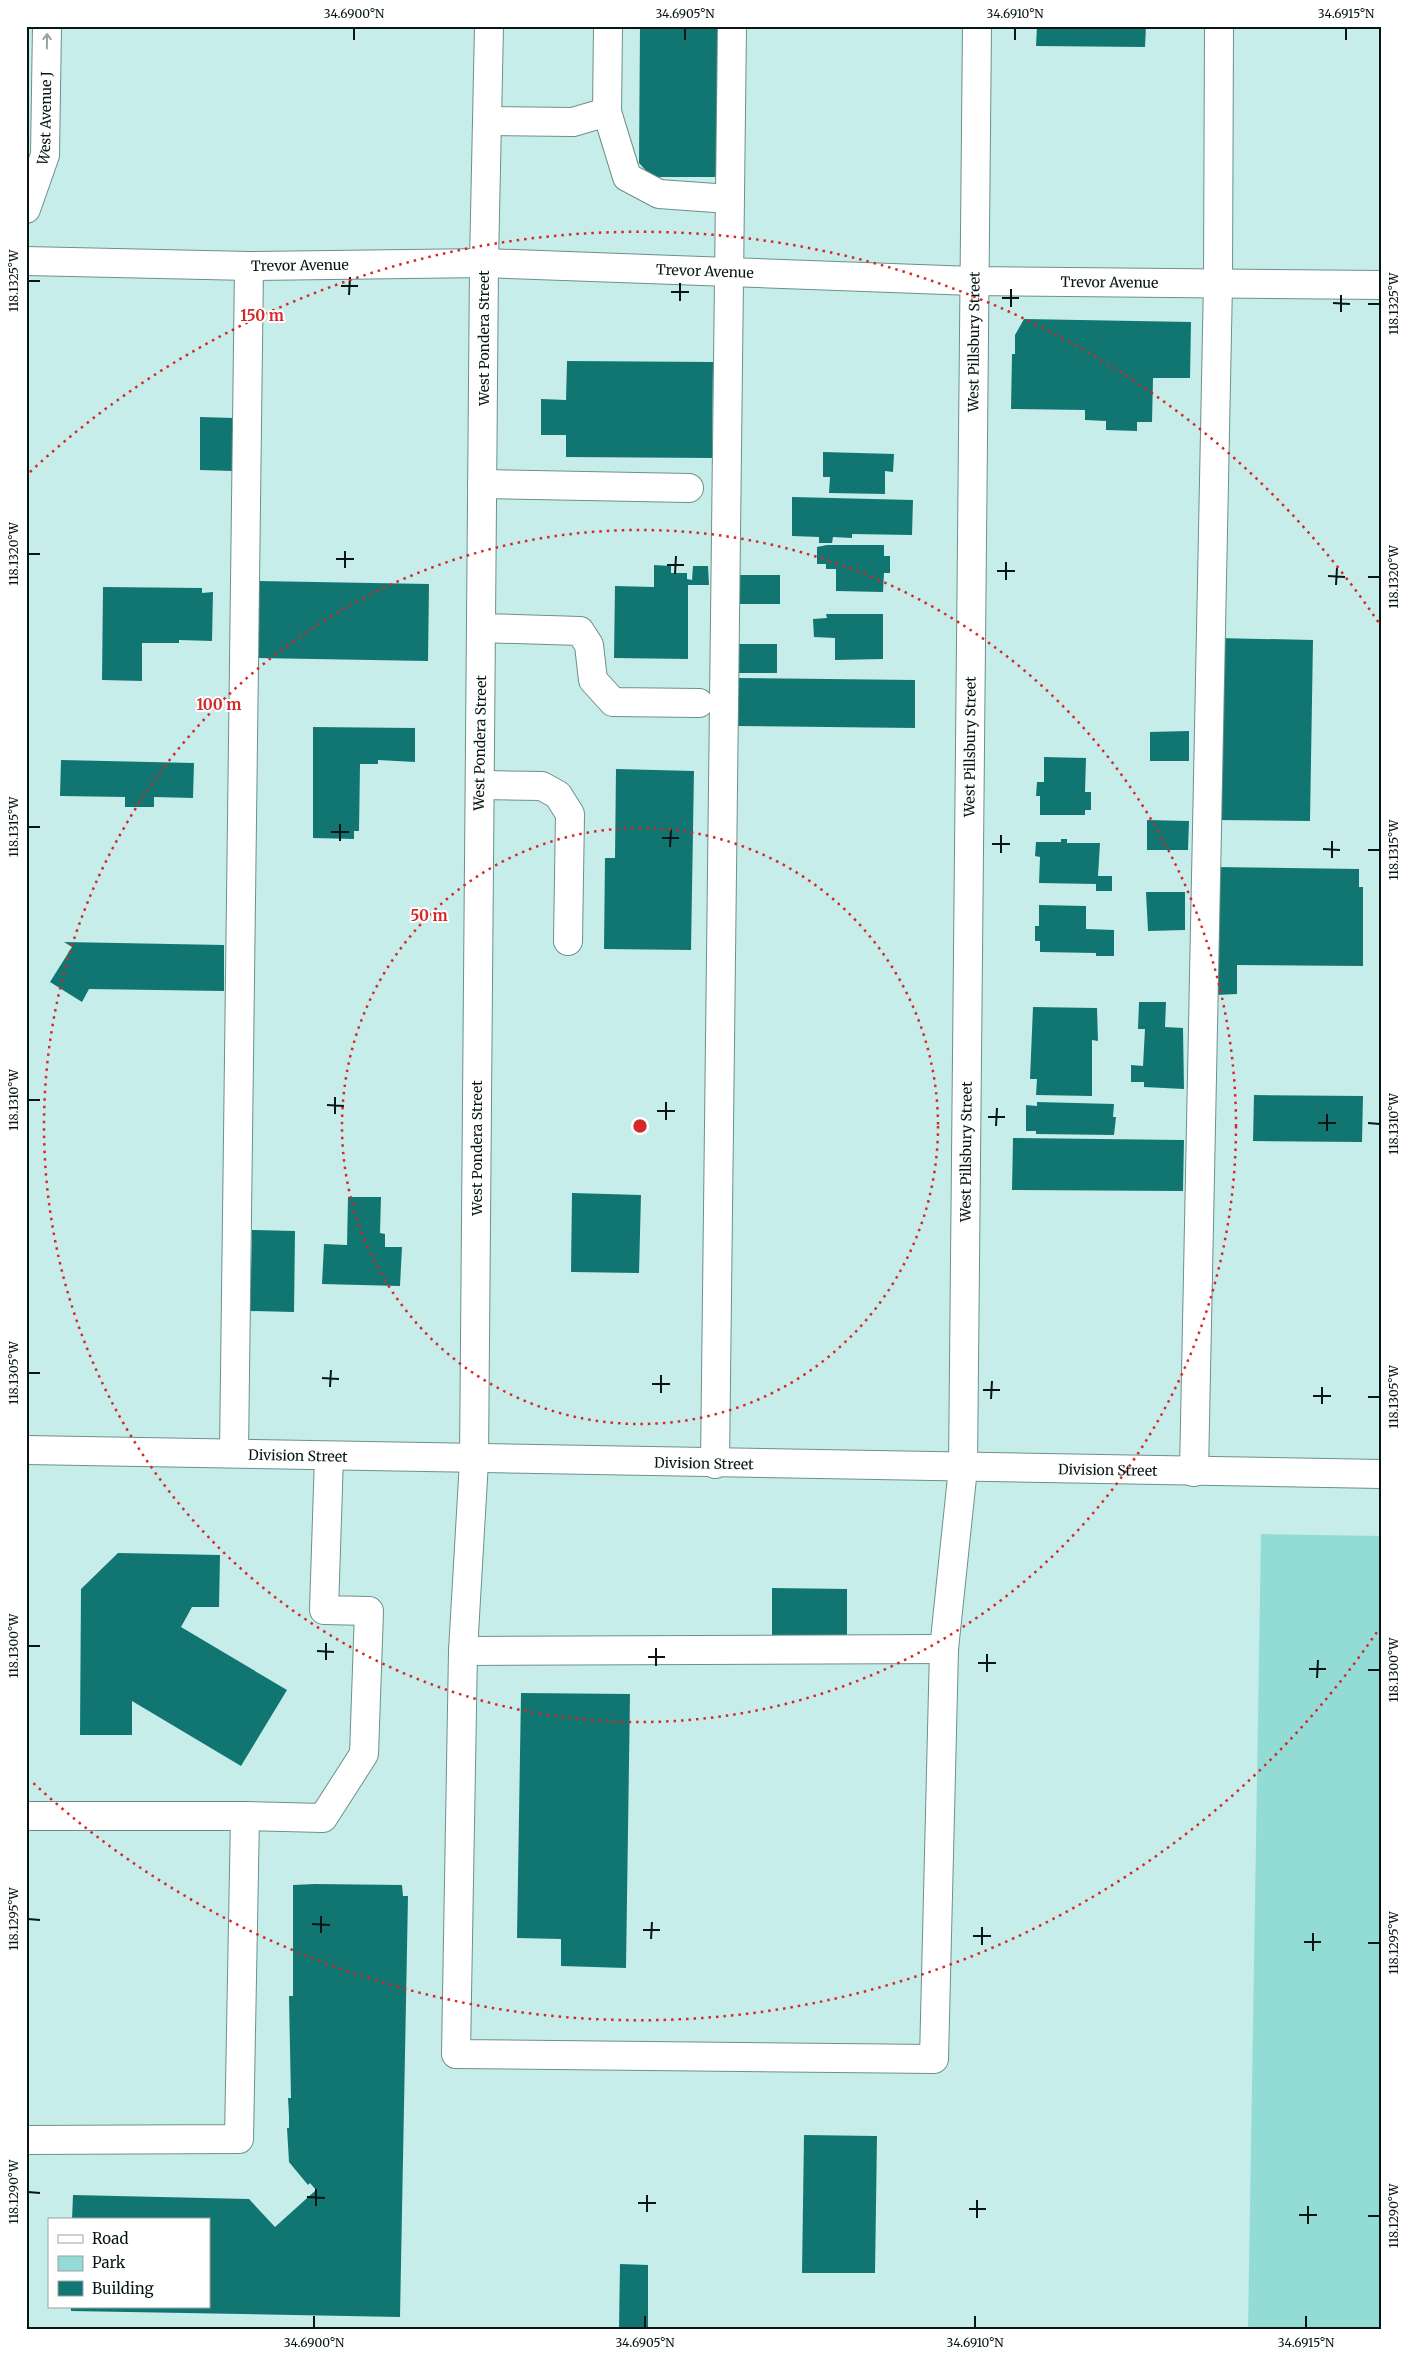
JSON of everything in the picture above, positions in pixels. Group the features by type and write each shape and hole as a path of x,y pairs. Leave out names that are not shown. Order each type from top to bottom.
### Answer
{"street":[{"name":"West Avenue J","path":"26,209 45,155 47,26"},
{"name":"West Pondera Street","path":"463,1651 474,1461 484,264 489,26"},
{"path":"608,26 607,112 627,177 659,194 729,200"},
{"path":"715,1464 732,26"},
{"name":"West Pillsbury Street","path":"463,1651 456,2054 934,2059 944,1649 963,1468 973,281 977,26"},
{"path":"1194,1472 1218,283 1219,26"},
{"path":"487,121 573,122 607,112"},
{"name":"Trevor Avenue","path":"26,261 249,266 484,264 973,281 1382,286"},
{"path":"234,1453 249,266"},
{"path":"482,484 689,488"},
{"path":"481,628 580,631 589,646 593,680 614,702 699,703"},
{"path":"480,784 542,786 558,795 570,814 568,941"},
{"name":"Division Street","path":"26,1450 234,1453 474,1461 1382,1474"},
{"path":"26,1816 323,1818 364,1754 369,1611 324,1610 329,1457"},
{"path":"463,1651 944,1649"},
{"path":"26,2140 239,2139 245,1816"}],"green space":[{"path":"1261,1534 1382,1536 1382,2330 1248,2330"}],"building":[{"path":"640,26 718,26 717,177 652,177 639,163"},
{"path":"1037,26 1146,26 1145,47 1036,46"},
{"path":"1024,319 1191,322 1190,378 1153,378 1152,422 1137,422 1137,431 1106,430 1106,421 1085,420 1085,410 1011,409 1012,354 1015,354 1015,335"},
{"path":"567,361 713,362 712,458 566,457 566,435 541,435 541,399 566,400"},
{"path":"200,417 234,418 233,471 200,470"},
{"path":"823,452 894,454 893,472 885,471 885,494 829,493 830,477 823,477"},
{"path":"792,497 913,500 912,535 852,534 852,538 833,537 832,543 819,543 819,537 792,536"},
{"path":"827,545 884,545 884,556 890,556 890,573 884,573 883,592 836,591 836,569 826,569 826,564 817,564 817,547"},
{"path":"654,565 671,566 671,573 687,573 687,579 692,580 693,566 708,566 709,585 688,585 688,659 614,658 615,586 654,587"},
{"path":"740,575 780,575 780,604 740,604"},
{"path":"258,581 429,584 428,661 257,658"},
{"path":"103,587 202,588 202,593 213,592 212,641 179,640 179,643 142,643 142,681 102,680"},
{"path":"826,614 883,614 883,659 835,660 835,638 814,637 813,619 827,618"},
{"path":"1217,638 1313,640 1310,821 1215,820"},
{"path":"738,644 777,644 777,673 738,673"},
{"path":"737,678 915,680 915,728 736,726"},
{"path":"313,727 415,728 415,762 378,760 378,764 360,764 359,831 354,831 354,839 313,838"},
{"path":"1189,731 1189,761 1150,761 1150,732"},
{"path":"1044,757 1086,758 1085,792 1091,792 1091,810 1085,810 1085,815 1040,815 1040,796 1036,796 1037,782 1044,782"},
{"path":"61,760 194,763 193,798 154,797 154,807 125,807 125,797 60,796"},
{"path":"616,769 694,771 691,950 604,949 605,858 615,858"},
{"path":"1147,820 1189,821 1188,850 1147,850"},
{"path":"1061,839 1067,839 1067,843 1100,843 1098,876 1112,876 1112,891 1096,891 1096,884 1039,883 1040,857 1035,856 1036,842 1061,842"},
{"path":"1214,867 1359,869 1359,887 1363,887 1363,966 1237,965 1237,994 1216,995 1216,963 1219,963 1219,958 1213,958"},
{"path":"1146,892 1185,892 1185,930 1148,931"},
{"path":"1039,905 1086,906 1086,929 1114,930 1114,956 1096,956 1096,953 1040,952 1040,941 1035,941 1035,926 1039,926"},
{"path":"64,942 224,945 224,991 89,989 82,1002 50,982 72,947"},
{"path":"1139,1002 1166,1002 1165,1027 1183,1028 1184,1089 1144,1087 1144,1082 1131,1082 1131,1065 1143,1066 1145,1029 1138,1029"},
{"path":"1033,1007 1097,1008 1098,1041 1092,1040 1092,1096 1036,1095 1037,1079 1030,1079"},
{"path":"1254,1095 1363,1096 1362,1142 1253,1141"},
{"path":"1037,1102 1114,1104 1113,1117 1116,1117 1114,1135 1036,1134 1036,1131 1026,1131 1026,1105 1037,1106"},
{"path":"1013,1138 1184,1140 1183,1191 1012,1190"},
{"path":"572,1193 641,1195 639,1273 571,1272"},
{"path":"348,1197 381,1197 380,1233 385,1234 385,1247 402,1247 400,1286 322,1284 324,1244 347,1245"},
{"path":"252,1230 295,1231 294,1312 250,1311"},
{"path":"118,1553 220,1555 219,1607 192,1607 181,1627 287,1690 241,1766 132,1701 132,1735 80,1735 81,1589"},
{"path":"772,1588 847,1589 847,1645 772,1644"},
{"path":"521,1693 630,1694 626,1968 561,1966 561,1939 517,1938"},
{"path":"293,1885 402,1885 403,1896 408,1896 400,2317 71,2311 71,2308 210,2308 210,2218 72,2218 73,2195 249,2199 275,2227 316,2190 310,2183 308,2185 289,2162 287,2128 289,2128 288,2098 291,2098 289,1996 293,1996"},
{"path":"804,2135 877,2136 875,2273 802,2273"},
{"path":"620,2264 648,2265 648,2330 619,2330"}]}
